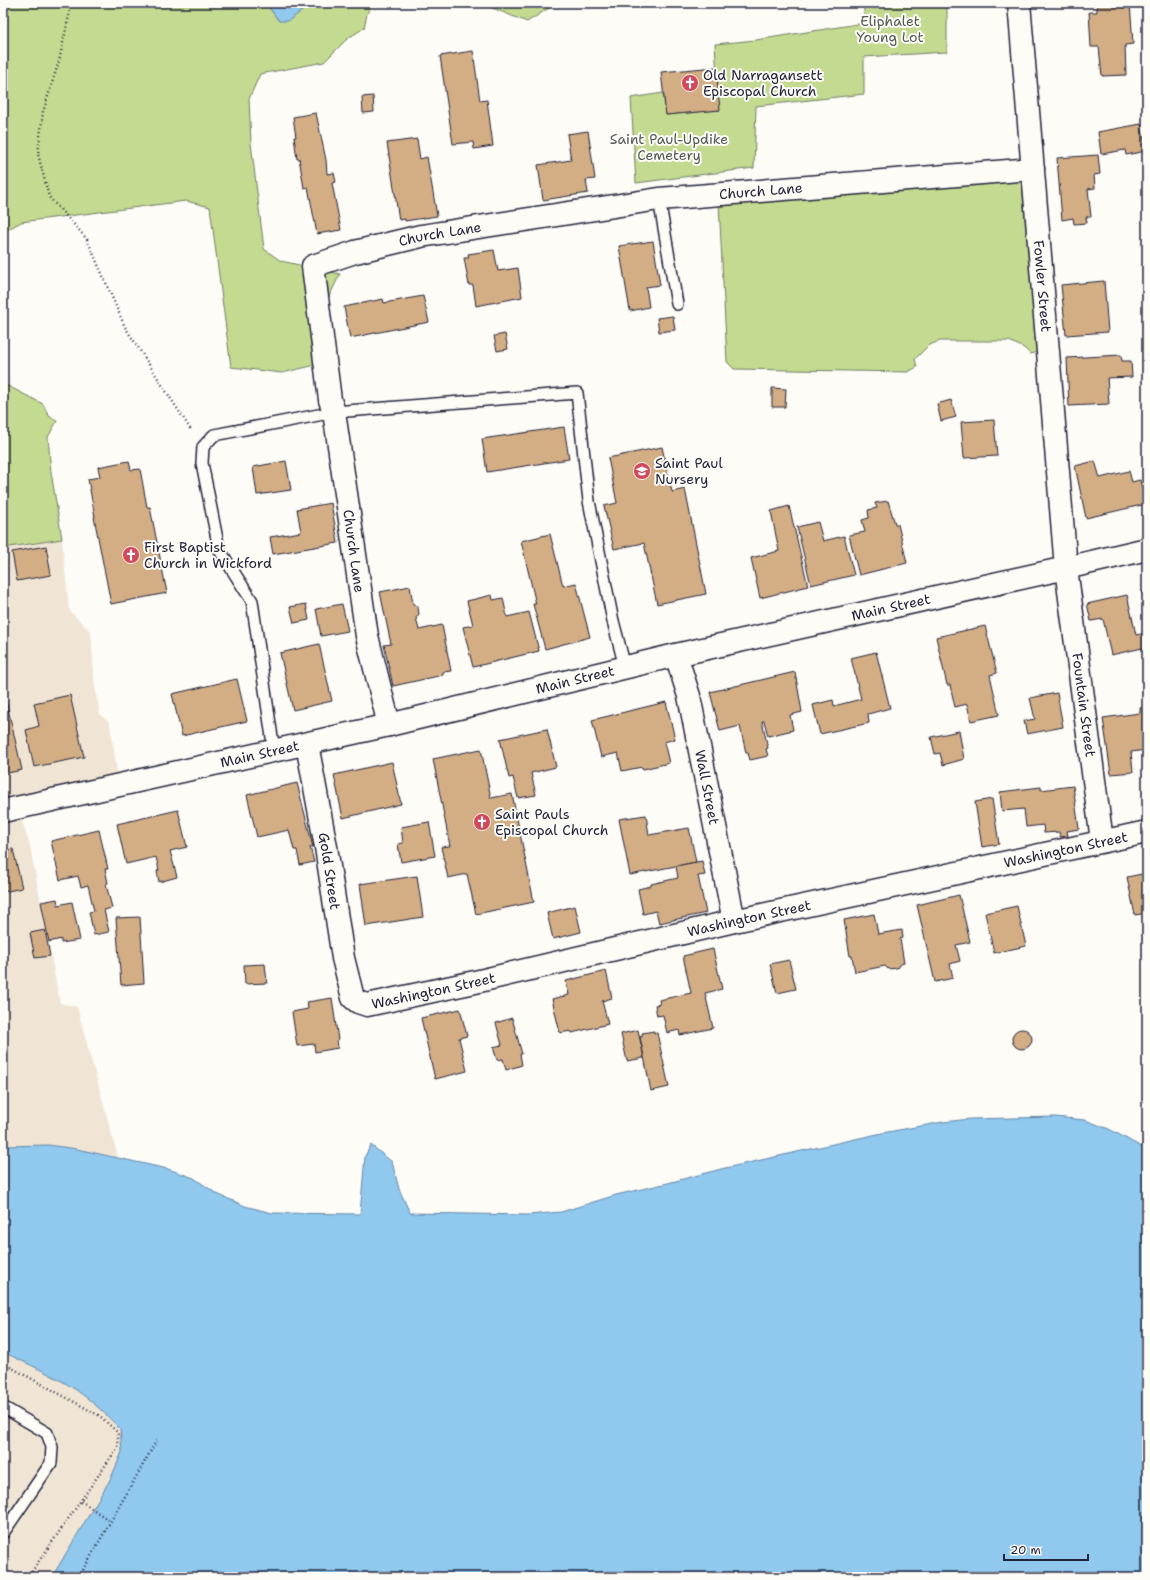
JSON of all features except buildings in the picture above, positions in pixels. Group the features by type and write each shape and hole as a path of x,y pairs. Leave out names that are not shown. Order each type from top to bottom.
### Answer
{"street":[{"name":"Fowler Street","path":"1019,3 1066,568"},
{"name":"Church Lane","path":"389,725 367,636 334,412 330,400 313,266 355,252 420,236 659,199 1033,169"},
{"name":"Main Street","path":"3,811 307,744 676,655 1147,549"},
{"name":"Fountain Street","path":"1066,568 1102,841"},
{"name":"Wall Street","path":"676,655 689,696 734,921"},
{"name":"Gold Street","path":"307,744 326,847 343,958 353,998"},
{"name":"Washington Street","path":"353,998 358,1002 367,1005 475,982 734,921 1147,832"}],"lane":[{"path":"659,199 677,304"},
{"path":"274,751 252,601 219,549 202,463 203,447 214,435 334,412 577,393 589,501 613,621 626,667"},
{"path":"3,1407 47,1433 52,1447 51,1463 3,1533"}],"path":[{"path":"70,3 70,11 59,61 43,112 38,154 49,197 87,239 124,327 203,447"},
{"path":"79,1577 156,1440"},
{"path":"81,1502 110,1522"}],"shaded area":[{"path":"62,539 69,610 91,632 95,688 100,714 110,723 119,786 18,808 30,846 60,1003 77,1007 118,1157 48,1145 3,1146 3,548"},
{"path":"3,1352 54,1376 77,1391 99,1408 120,1429 122,1452 111,1478 52,1577 3,1577"}],"green space":[{"path":"3,3 266,3 279,21 306,8 309,3 372,3 367,14 364,28 347,39 324,62 260,74 249,99 251,143 264,249 281,261 340,274 325,305 324,363 282,373 231,367 210,207 186,201 21,222 3,232"},
{"path":"465,3 557,3 527,22 490,7"},
{"path":"864,3 947,3 947,52 864,57 864,94 756,106 754,168 636,183 631,98 663,93 666,115 719,110 715,44 756,40 864,23"},
{"path":"1031,172 1045,350 1030,354 1024,348 1009,341 940,341 929,345 915,359 917,367 908,372 734,369 727,362 719,203"},
{"path":"3,333 4,384 43,404 49,416 57,421 48,437 51,472 62,539 3,548"}],"water":[{"path":"266,3 309,3 306,8 288,21 279,21"},
{"path":"1055,1117 1085,1120 1109,1129 1147,1150 1147,1577 52,1577 111,1478 122,1452 120,1429 99,1408 76,1390 50,1375 3,1352 3,1146 48,1145 77,1149 168,1169 194,1178 217,1194 245,1206 272,1213 360,1214 365,1156 371,1145 392,1162 399,1189 410,1213 528,1215 561,1212 616,1195 721,1169 882,1133 943,1122 970,1119"}],"place":[{"name":"Old Narragansett Episcopal Church","path":"690,83"},
{"name":"Saint Paul Nursery","path":"642,471"},
{"name":"First Baptist Church in Wickford","path":"131,555"},
{"name":"Saint Pauls Episcopal Church","path":"482,822"}],"park label":[{"name":"Eliphalet Young Lot","path":"890,30"},
{"name":"Saint Paul-Updike Cemetery","path":"669,148"}]}
